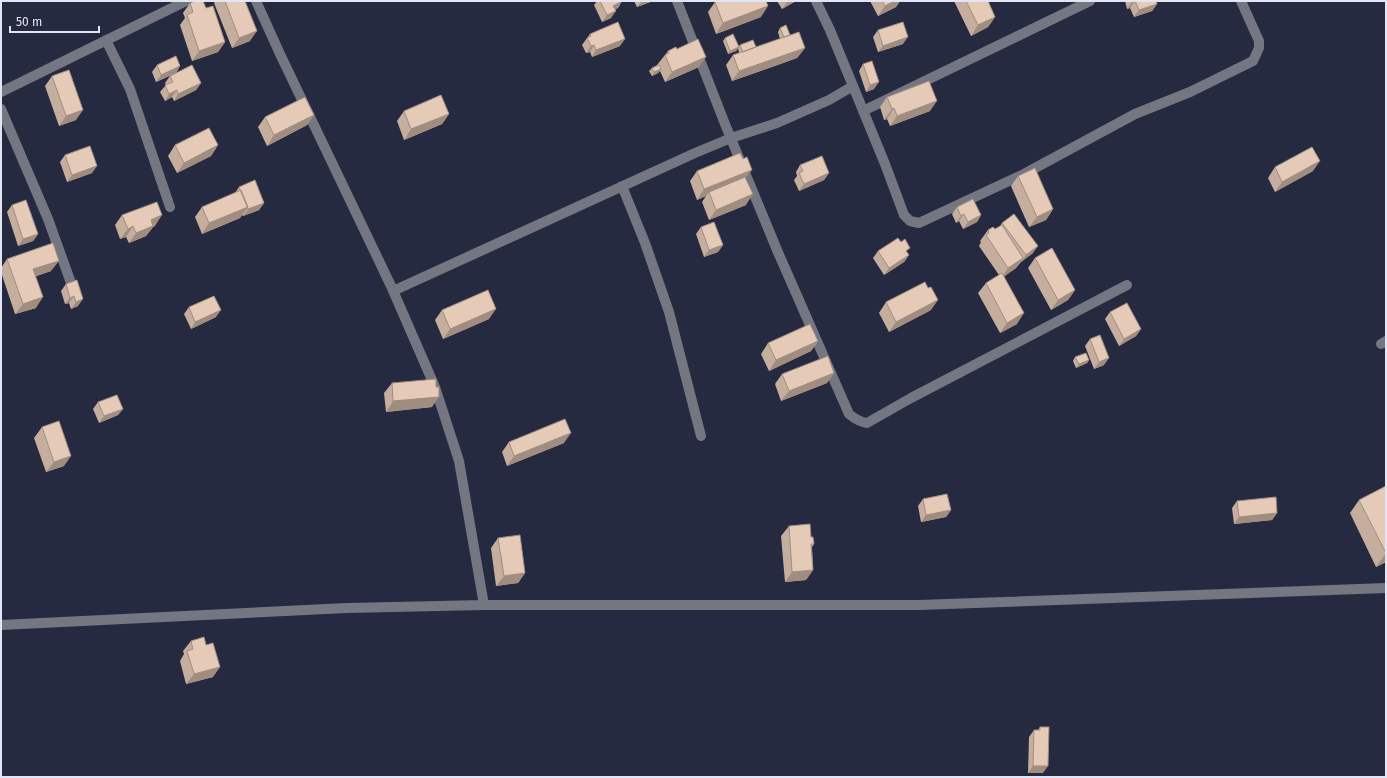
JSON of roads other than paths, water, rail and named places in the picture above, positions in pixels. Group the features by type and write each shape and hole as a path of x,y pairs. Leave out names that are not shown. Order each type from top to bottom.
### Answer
{"street":[{"path":"1,92 186,1"},
{"path":"256,1 394,291 435,387 459,461 484,605"},
{"path":"677,1 777,250 849,414 860,422 867,423 911,398 1127,285"},
{"path":"816,1 830,30 885,164 904,215 910,221 919,223 1024,174 1135,114 1190,92 1252,61 1259,48 1258,41 1241,1"},
{"path":"863,111 1090,1"},
{"path":"106,40 130,89 170,207"},
{"path":"394,291 622,186 731,138 777,123 830,100 853,86"},
{"path":"1,109 48,219 75,294"},
{"path":"622,186 669,312 701,436"},
{"path":"1,625 347,608 484,605 919,605 1386,588"}]}
